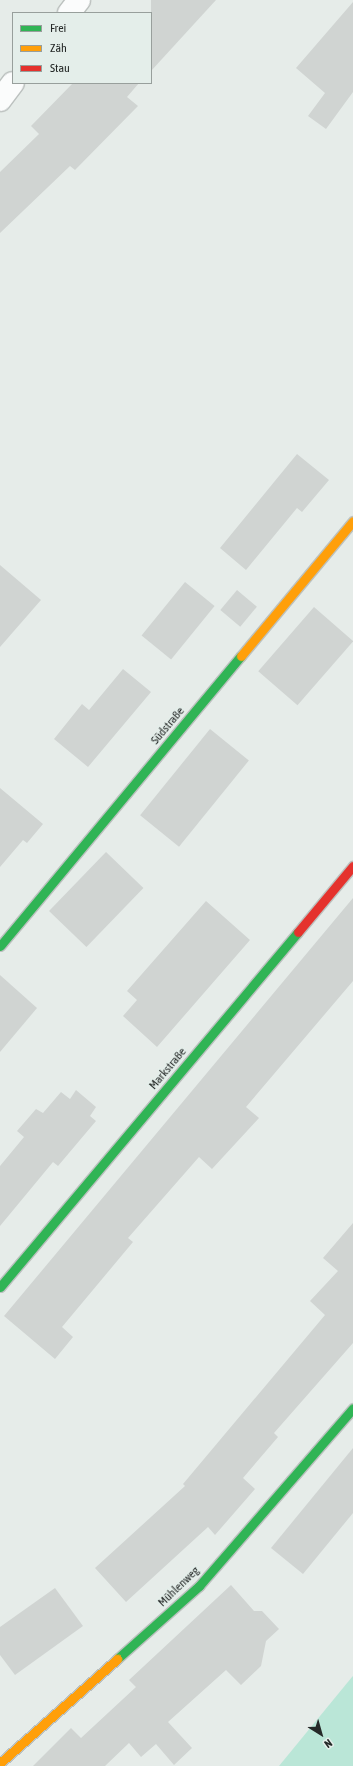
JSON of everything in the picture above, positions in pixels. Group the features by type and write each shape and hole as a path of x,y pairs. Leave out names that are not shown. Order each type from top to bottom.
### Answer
{"street":[{"path":"69,12 79,0"},
{"path":"0,100 12,84"},
{"name":"Südstraße","path":"0,946 353,521"},
{"name":"Markstraße","path":"0,1287 353,866"},
{"name":"Mühlenweg","path":"0,1763 199,1586 353,1408"}],"green space":[{"path":"353,1676 353,1766 279,1766 352,1677"}],"building":[{"path":"151,0 216,0 152,70"},
{"path":"353,2 353,92 326,129 308,116 325,93 296,68"},
{"path":"72,84 138,84 127,97 138,106 75,170 70,166 0,233 0,172 39,134 31,126"},
{"path":"297,454 329,480 302,512 297,508 246,570 220,548"},
{"path":"0,565 41,600 0,647"},
{"path":"185,582 215,606 171,660 142,636"},
{"path":"237,590 257,607 240,627 220,610"},
{"path":"314,607 353,641 297,705 258,671"},
{"path":"123,669 151,692 88,767 54,739 82,704 89,710"},
{"path":"210,729 249,760 179,847 140,815"},
{"path":"0,788 43,824 27,843 23,840 0,867"},
{"path":"106,852 143,888 86,947 49,911"},
{"path":"353,898 353,981 246,1107 259,1118 212,1169 199,1157 128,1238 133,1242 62,1327 73,1337 55,1359 4,1316"},
{"path":"206,901 250,940 157,1047 123,1016 137,1000 127,991"},
{"path":"0,975 37,1008 0,1052"},
{"path":"76,1090 96,1107 90,1116 96,1121 58,1166 53,1162 0,1226 0,1166 24,1137 17,1131 36,1109 43,1113 61,1092 70,1099"},
{"path":"353,1223 353,1343 274,1433 278,1437 243,1478 255,1489 215,1535 208,1527 126,1602 95,1568 185,1486 183,1484 325,1315 310,1301 338,1271 323,1258"},
{"path":"353,1448 353,1513 303,1574 271,1548"},
{"path":"231,1585 254,1611 262,1611 279,1629 266,1641 261,1666 241,1685 226,1670 168,1722 192,1748 174,1765 156,1744 141,1757 129,1743 105,1766 33,1766 71,1728 81,1738 136,1687 129,1680"},
{"path":"55,1588 83,1626 15,1675 0,1655 0,1627"}],"traffic: fast":[{"path":"0,946 241,656"},
{"path":"0,1287 298,932"},
{"path":"117,1659 199,1586 353,1408"}],"traffic: slow":[{"path":"241,656 353,521"},
{"path":"0,1763 117,1659"}],"traffic: jam":[{"path":"298,932 353,866"}]}
